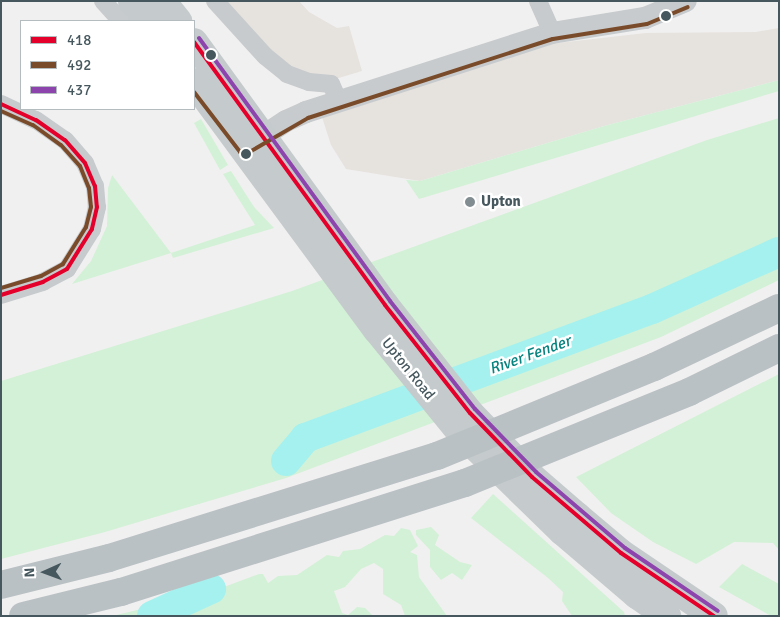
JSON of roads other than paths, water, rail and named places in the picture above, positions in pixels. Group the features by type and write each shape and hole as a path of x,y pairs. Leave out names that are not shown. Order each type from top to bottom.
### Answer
{"highway":[{"path":"1,585 109,558 437,456 654,367 779,308"},
{"path":"23,616 121,592 465,483 689,392 779,348"}],"main road":[{"path":"145,10 175,20"},
{"name":"Upton Road","path":"195,44 254,142 428,378 483,458 570,524 621,552 681,607 714,616"},
{"name":"Upton Road","path":"195,83 254,142"},
{"name":"Upton Road","path":"570,524 637,595 667,616"}],"street":[{"path":"103,1 145,10"},
{"path":"216,1 265,56 287,74 309,82 332,84 339,102"},
{"path":"538,1 552,33"},
{"path":"254,142 286,121 339,102 552,33 645,18 686,1"},
{"path":"1,104 36,120 65,140 85,164 95,186 97,207 92,229 67,269 43,282 1,295"}],"waterway":[{"name":"River Fender","path":"286,461 305,438 652,309 779,252"},
{"name":"River Fender","path":"152,616 211,589"}],"place":[{"name":"Upton","path":"470,202"}]}
